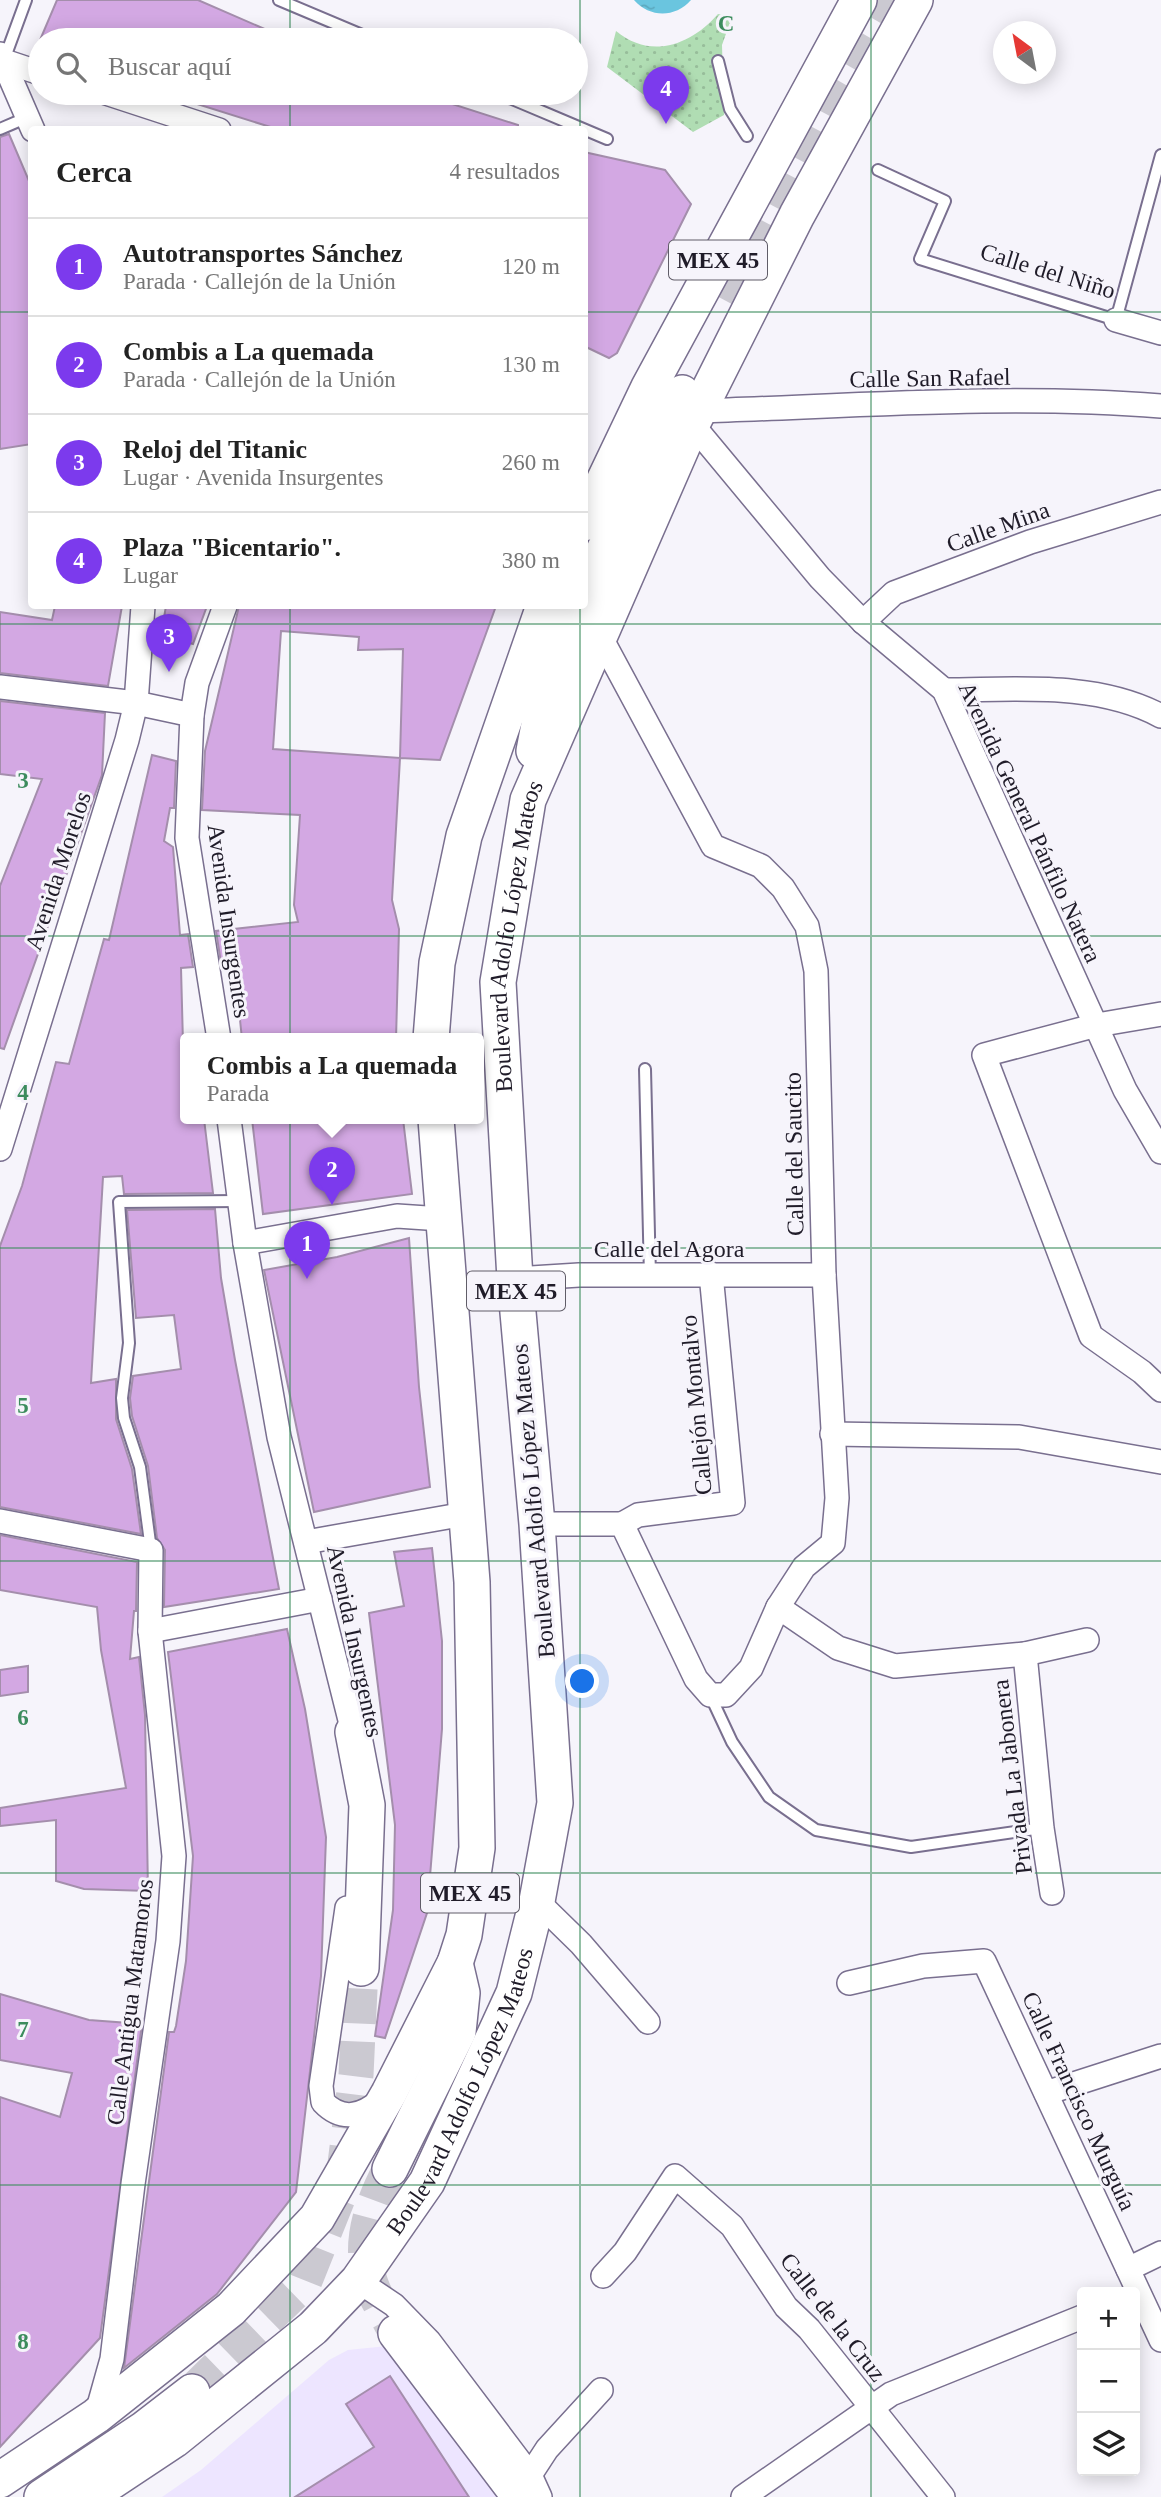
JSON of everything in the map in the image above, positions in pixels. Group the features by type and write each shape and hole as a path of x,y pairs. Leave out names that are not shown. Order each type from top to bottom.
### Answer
{"main road":[{"name":"MEX 45","path":"588,515 649,387 859,0"},
{"name":"Boulevard Adolfo López Mateos","path":"88,2497 174,2440 313,2328 358,2281 433,2169 514,1993 537,1901 555,1803 537,1524 515,1279 498,982 528,800 696,417 797,215 915,0"},
{"path":"588,583 728,302"},
{"path":"431,1033 437,963 464,836 543,609"},
{"path":"528,800 536,737 547,683 577,609"},
{"name":"MEX 45","path":"0,2480 96,2416 231,2309 317,2218 389,2094 455,1963 464,1935 477,1848 472,1582 436,1124"},
{"path":"353,1732 368,1805 361,1968"},
{"path":"390,2169 458,2032 462,1993 455,1963"},
{"path":"396,2333 525,2486"},
{"path":"42,2497 144,2429 192,2392"}],"street":[{"path":"2,57 28,68"},
{"path":"2,57 30,123"},
{"path":"143,105 207,126"},
{"name":"Calle del Niño","path":"1116,320 1161,333"},
{"name":"Calle San Rafael","path":"696,417 981,402 1096,401 1161,406"},
{"name":"Avenida General Pánfilo Natera","path":"696,417 820,578 863,622 944,690 1125,1090 1161,1152"},
{"name":"Calle Mina","path":"863,622 894,593 1030,542 1161,502"},
{"name":"Avenida Morelos","path":"0,1149 9,1085 136,703 143,609"},
{"name":"Avenida Insurgentes","path":"218,1033 187,838 192,715 197,683 224,609"},
{"name":"Calle del Saucito","path":"600,636 713,846 761,866 783,888 807,926 816,971 824,1275 837,1498 833,1543 804,1567 778,1607 751,1668 726,1695 710,1695"},
{"path":"0,687 136,703 192,715"},
{"path":"944,690 1067,691 1136,703 1161,716"},
{"path":"1161,1014 1097,1025 984,1055 1091,1336 1142,1372 1161,1390"},
{"path":"1125,1090 1161,1120"},
{"name":"Avenida Insurgentes","path":"230,1124 245,1243 279,1437 353,1732 346,1930 321,2086 323,2102 341,2115 357,2115 389,2094"},
{"path":"245,1243 397,1216 442,1219"},
{"name":"Calle del Agora","path":"515,1279 711,1274 824,1275"},
{"name":"Callejón Montalvo","path":"537,1524 622,1524 638,1515 733,1503 711,1274"},
{"path":"832,1434 1019,1437 1161,1462"},
{"path":"306,1542 465,1514"},
{"path":"0,1521 151,1550"},
{"path":"622,1524 696,1679 710,1695"},
{"name":"Calle Antigua Matamoros","path":"96,2416 112,2359 133,2184 168,1941 174,1856 150,1631 151,1550"},
{"path":"150,1631 320,1599"},
{"name":"Privada La Jabonera","path":"778,1607 838,1648 895,1666 1025,1654 1087,1640"},
{"name":"Privada La Jabonera","path":"1025,1654 1042,1828 1052,1893"},
{"path":"537,1901 581,1944 648,2022"},
{"name":"Calle Francisco Murguía","path":"849,1983 923,1966 984,1961 1134,2287"},
{"path":"1046,2093 1161,2056"},
{"name":"Calle de la Cruz","path":"603,2276 625,2252 675,2176 732,2226 786,2307 809,2329 943,2497"},
{"path":"1128,2269 1161,2253"},
{"path":"358,2281 394,2305 429,2341 525,2486 540,2497"},
{"name":"Calle Francisco Murguía","path":"1140,2301 1161,2340"},
{"path":"743,2497 891,2394 1077,2319"},
{"path":"525,2486 547,2449 601,2390"}],"lane":[{"path":"2,57 26,0"},
{"path":"279,0 346,28"},
{"path":"718,61 730,109 747,136"},
{"path":"526,105 576,126"},
{"path":"0,129 30,123"},
{"path":"588,131 607,139"},
{"path":"1116,320 1161,155"},
{"name":"Calle del Niño","path":"878,170 946,201 920,258 1116,320"},
{"path":"645,1069 650,1276"},
{"path":"151,1550 140,1467 124,1418 122,1398 129,1343 118,1202 239,1200"},
{"path":"710,1695 732,1742 769,1797 816,1830 911,1847 1042,1828"}],"shaded area":[{"path":"387,2346 504,2497 162,2497 201,2470 329,2360 348,2350"}],"green space":[{"path":"718,14 732,17 722,45 724,115 693,132 607,67 616,31 643,45 670,45 696,34"}],"water":[{"path":"634,0 691,0 678,10 662,14 647,10"}],"building":[{"path":"57,0 198,0 262,28 45,28"},
{"path":"200,105 456,105 518,125 518,126 267,126"},
{"path":"9,134 28,179 28,445 0,449 0,137"},
{"path":"588,153 665,170 691,204 617,353 609,358 588,348"},
{"path":"54,609 121,609 108,686 0,673 0,612 52,620"},
{"path":"165,609 206,609 193,644 161,635"},
{"path":"238,609 495,609 440,760 400,758 392,900 399,929 396,1033 241,1033 234,962 221,963 216,931 298,922 294,905 300,815 202,810 205,751","holes":["281,631 359,637 358,650 403,649 400,758 273,749"]},
{"path":"0,701 105,713 102,775 4,1049 0,1048 0,886 42,779 0,774"},
{"path":"152,755 176,761 174,808 170,808 164,841 173,847 180,935 188,934 193,967 181,968 183,1033 180,1033 180,1124 205,1124 213,1193 124,1194 122,1176 103,1177 91,1383 116,1379 116,1419 132,1469 141,1534 0,1507 0,1246 22,1186 56,1062 69,1064 104,939 109,940"},
{"path":"253,1124 404,1124 412,1194 263,1214"},
{"path":"215,1209 221,1278 279,1589 164,1607 165,1550 157,1538 148,1466 132,1416 130,1398 133,1376 181,1369 174,1315 136,1318 127,1210"},
{"path":"409,1238 419,1387 430,1487 314,1512 264,1270 337,1257"},
{"path":"0,1535 137,1562 136,1611 130,1659 139,1657 145,1715 148,1891 84,1889 56,1881 56,1820 0,1826 0,1808 126,1788 101,1650 97,1607 0,1590"},
{"path":"432,1548 442,1641 442,1729 427,1913 385,2038 375,2036 393,1910 395,1825 369,1613 404,1606 394,1552"},
{"path":"287,1629 305,1709 326,1837 321,1976 296,2192 217,2294 124,2368 169,2032 174,2032 176,2026 186,1961 193,1856 168,1652"},
{"path":"28,1666 28,1692 0,1696 0,1670"},
{"path":"0,1994 89,2020 142,2024 100,2338 0,2447 0,2097 60,2117 72,2073 0,2060"},
{"path":"390,2376 469,2497 295,2497 374,2447 346,2404"}],"tunnel":[{"path":"728,302 832,105 893,0"},
{"path":"192,2392 304,2283 342,2188 356,2075 361,1968"},
{"path":"390,2169 368,2224 366,2254 371,2284 396,2333"}],"place":[{"name":"Plaza \"Bicentario\".","path":"666,124"},
{"name":"Reloj del Titanic","path":"169,672"},
{"name":"Combis a La quemada","path":"332,1205"},
{"name":"Autotransportes Sánchez","path":"307,1279"}]}
